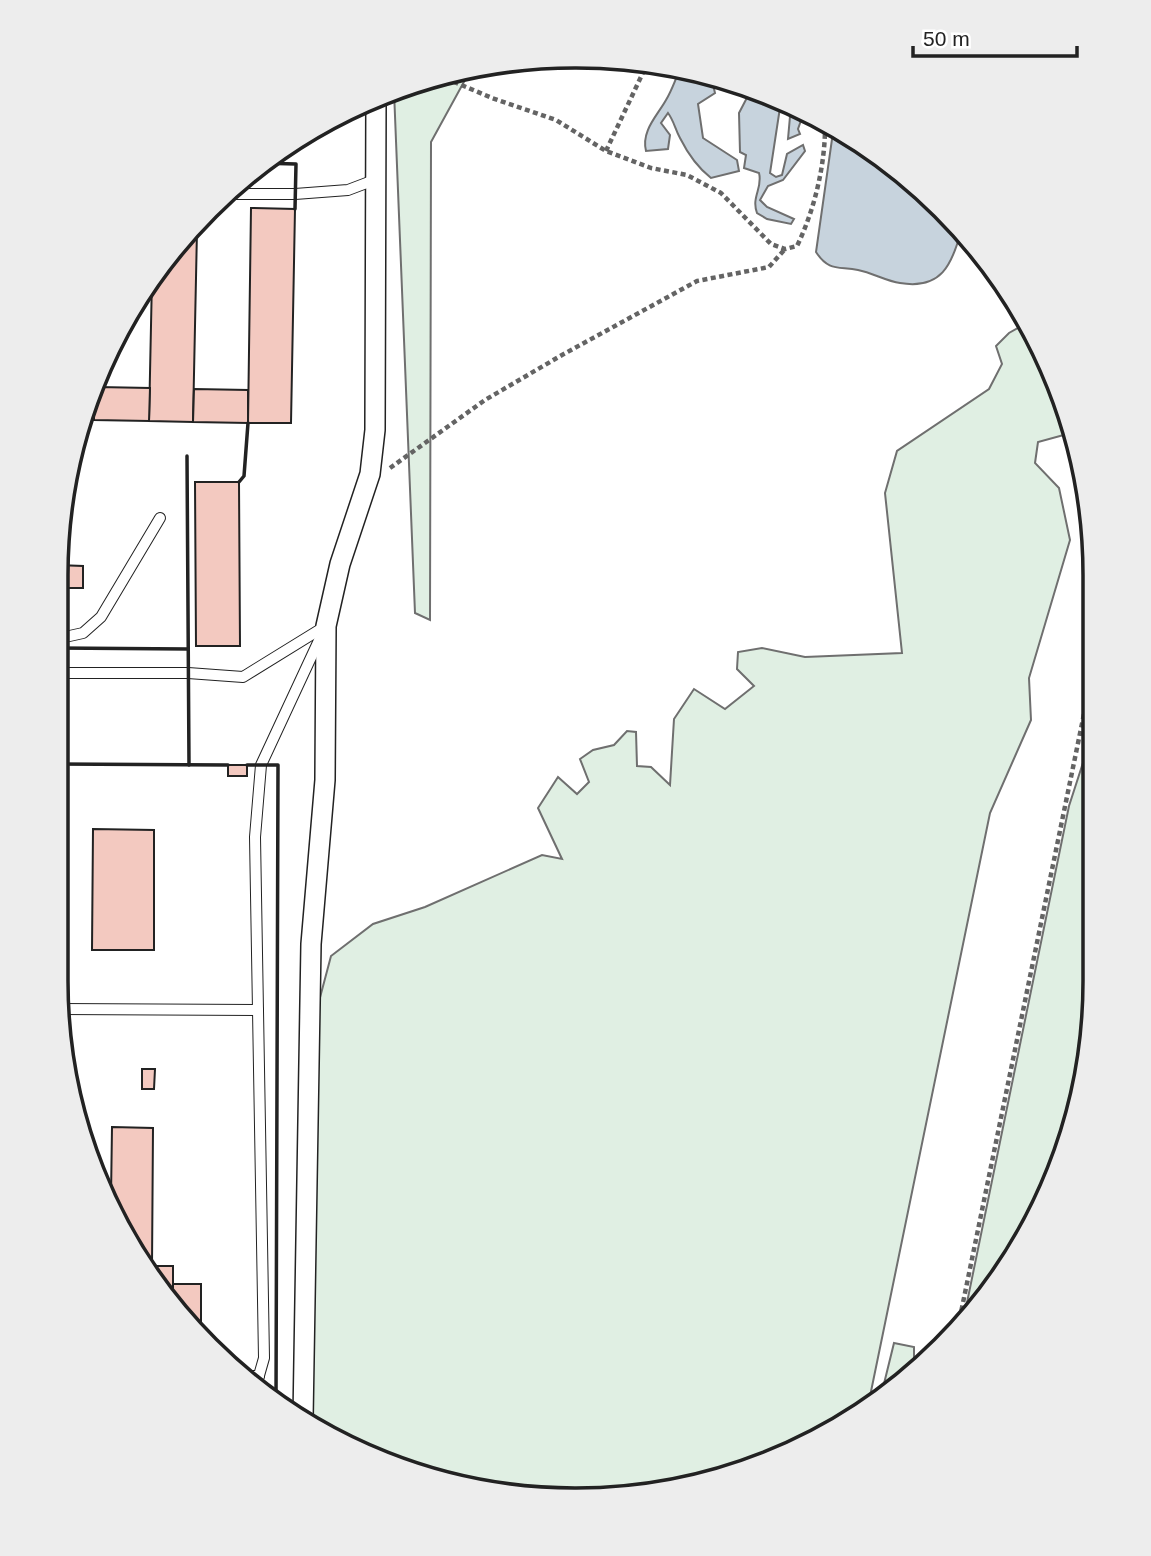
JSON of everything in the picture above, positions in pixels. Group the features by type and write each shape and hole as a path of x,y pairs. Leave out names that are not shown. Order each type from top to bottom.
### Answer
{"street":[{"path":"303,1408 311,944 325,780 326,626 340,564 370,474 375,430 376,109"}],"lane":[{"path":"241,194 348,190 377,179"},
{"path":"68,636 83,633 101,617 159,519"},
{"path":"68,673 188,673 243,677 326,626"},
{"path":"258,1376 264,1358 255,837 261,765 326,626"},
{"path":"69,1009 258,1010"}],"path":[{"path":"606,151 643,73"},
{"path":"457,83 556,120 606,151 651,169 687,175 721,193 771,244 785,249 797,246 808,224 824,151 825,134"},
{"path":"370,474 391,468 485,400 697,281 769,267 785,249"},
{"path":"962,1309 1083,719"}],"green space":[{"path":"464,81 431,142 430,620 415,613 394,102"},
{"path":"1018,328 1056,412 1063,435 1038,442 1035,463 1059,488 1070,540 1029,678 1031,720 990,813 871,1392 829,1420 739,1461 674,1478 609,1487 576,1488 542,1487 477,1478 412,1461 351,1435 303,1408 313,1024 331,956 373,924 425,907 542,855 562,859 538,808 558,777 577,794 589,782 580,759 593,750 614,745 627,731 636,732 637,766 651,767 670,785 674,719 694,689 725,709 754,686 737,669 738,652 762,648 805,657 902,653 885,493 897,451 989,389 1002,364 996,346"},
{"path":"1083,763 1082,1014 1073,1079 1056,1144 1030,1205 997,1262 967,1303 1069,806"},
{"path":"894,1343 914,1347 914,1358 884,1383"}],"shaded area":[{"path":"676,78 714,88 715,93 698,104 703,138 737,160 739,171 711,178 690,155 668,113 661,123 670,135 668,149 646,151 648,130"},
{"path":"747,98 779,111 770,173 776,177 782,175 787,154 803,145 805,151 783,180 768,186 760,200 767,207 794,219 791,224 767,219 757,213 755,202 760,178 759,173 744,168 746,155 740,152 739,113"},
{"path":"790,116 801,121 798,129 800,134 788,139"},
{"path":"832,138 910,194 957,241 949,264 935,279 914,284 895,282 864,271 835,267 825,263 816,252"}],"building":[{"path":"251,208 295,209 291,423 248,423"},
{"path":"197,238 193,422 149,421 152,298"},
{"path":"105,387 150,388 149,421 94,420"},
{"path":"194,389 248,390 248,423 193,422"},
{"path":"195,482 239,482 240,646 196,646"},
{"path":"68,565 83,566 83,588 68,588"},
{"path":"228,765 247,765 247,776 228,776"},
{"path":"93,829 154,830 154,950 92,950"},
{"path":"142,1069 155,1069 154,1089 142,1089"},
{"path":"112,1127 153,1128 152,1259 136,1234 111,1184"},
{"path":"157,1266 173,1266 173,1289"},
{"path":"173,1284 201,1284 201,1322 194,1315 173,1289"}],"wall":[{"path":"280,164 296,164 295,209"},
{"path":"239,482 244,476 248,423"},
{"path":"187,456 189,765"},
{"path":"68,648 188,649"},
{"path":"68,764 228,765"},
{"path":"247,765 278,765 276,1389"}]}
